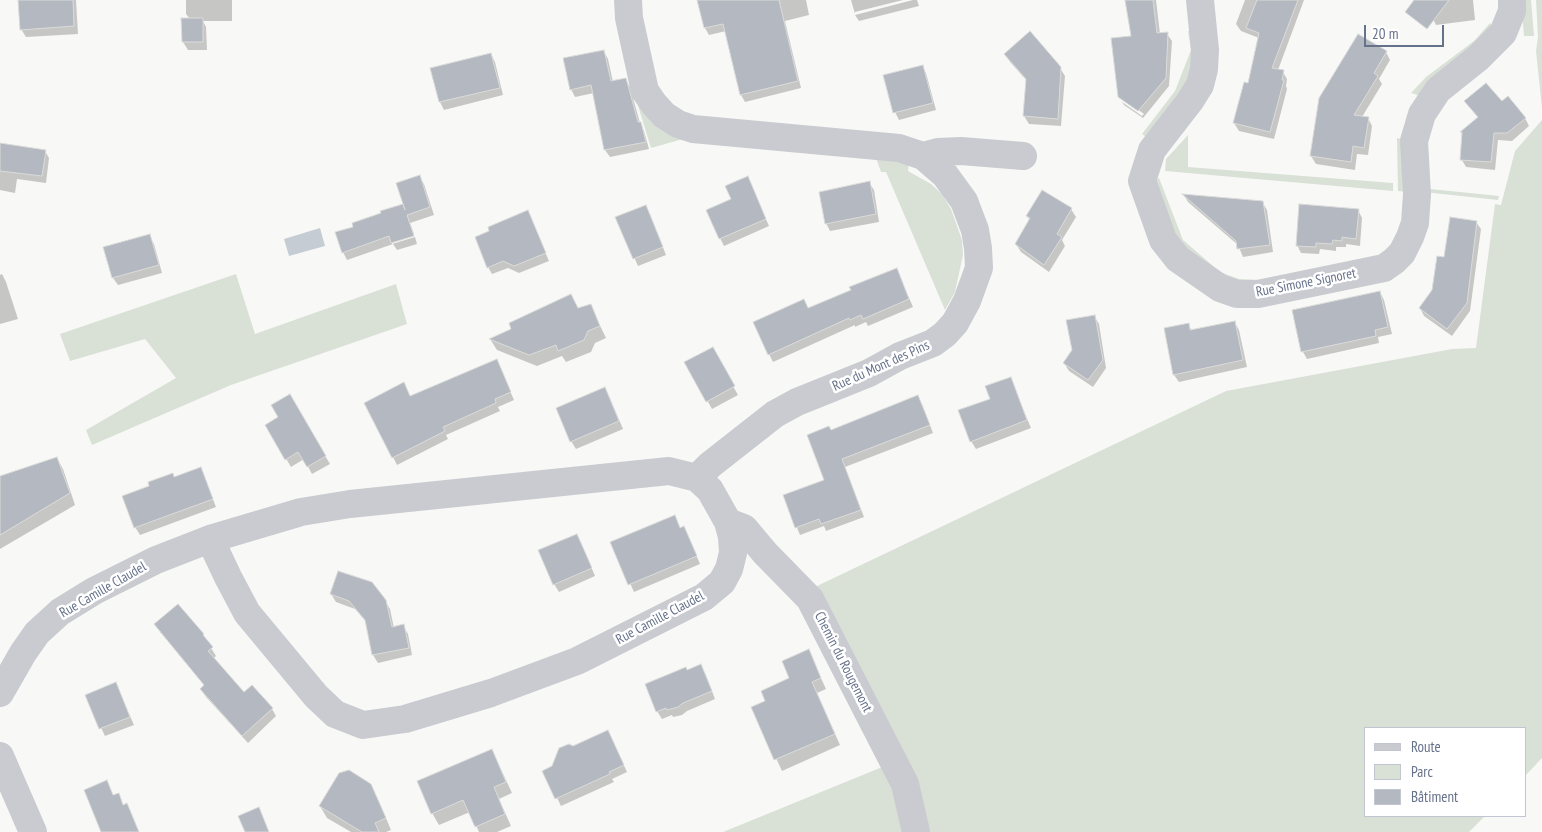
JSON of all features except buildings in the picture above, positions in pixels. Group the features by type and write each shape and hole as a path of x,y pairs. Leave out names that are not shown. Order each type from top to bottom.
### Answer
{"street":[{"name":"Rue du Mont des Pins","path":"628,0 629,18 645,91 659,110 678,124 693,129 899,148 923,156 945,175 964,201 975,230 979,268 968,301 955,323 945,334 933,344 900,356 869,373 797,402 775,414 710,465 697,478"},
{"name":"Rue Simone Signoret","path":"1200,0 1205,50 1204,69 1200,84 1190,101 1152,150 1142,181 1163,240 1178,259 1220,288 1237,294 1258,294 1384,268 1402,253 1415,223 1414,141 1422,114 1438,90 1478,58 1503,33 1512,11 1512,0"},
{"name":"Rue du Mont des Pins","path":"923,156 938,152 961,151 1023,156"},
{"name":"Rue Camille Claudel","path":"0,693 37,633 60,612 94,591 156,560 210,539 302,512 350,504 669,471 697,478 710,490 728,522 732,537 733,554 729,569 722,582 704,597 577,661 508,687 405,719 363,724 335,714 316,696 247,614 210,539"},
{"name":"Chemin du Rougemont","path":"728,522 744,528 765,553 810,599 905,784 916,832"},
{"path":"0,756 32,832"}],"green space":[{"path":"1521,0 1531,0 1534,36 1524,36"},
{"path":"1536,0 1542,0 1542,108 1536,51 1538,37"},
{"path":"1490,23 1493,27 1421,96 1411,93 1426,77 1474,41"},
{"path":"1188,31 1195,32 1196,58 1182,96 1149,139 1142,134 1175,91 1191,50"},
{"path":"635,96 683,139 651,148"},
{"path":"1542,120 1542,758 1527,774 1527,727 1364,727 1364,817 1484,817 1469,832 723,832 897,761 817,586 1226,391 1452,349 1476,348 1495,204 1501,205 1515,151"},
{"path":"1188,135 1188,167 1393,183 1393,191 1165,171 1166,159"},
{"path":"1397,138 1402,139 1406,192 1398,191"},
{"path":"875,155 909,163 908,171 931,184 942,194 951,209 962,240 963,255 955,292 945,310 886,172 881,172"},
{"path":"1159,178 1183,240 1220,272 1239,279 1263,280 1262,288 1215,277 1176,240 1152,181"},
{"path":"1430,189 1499,196 1498,200 1424,192"},
{"path":"236,274 255,334 396,284 407,324 231,385 92,445 86,430 176,378 145,339 70,361 60,334"}],"shaded area":[{"path":"320,228 325,246 289,256 284,239"}]}
